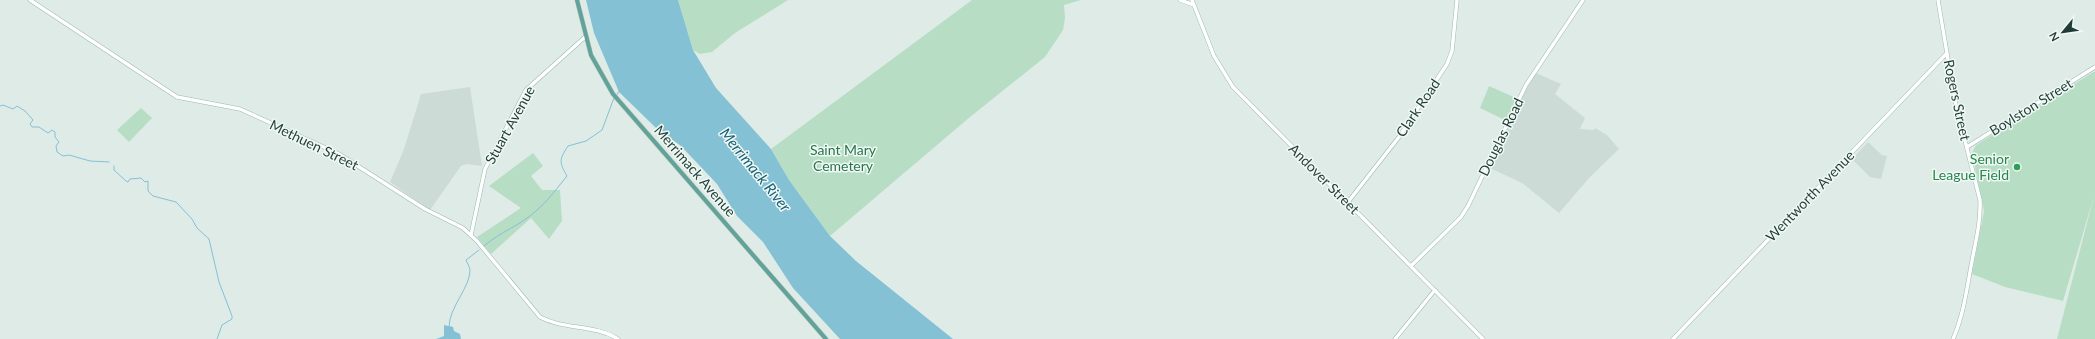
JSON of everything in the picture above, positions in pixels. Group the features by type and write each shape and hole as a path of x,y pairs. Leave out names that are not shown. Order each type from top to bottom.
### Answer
{"main road":[{"name":"Merrimack Avenue","path":"577,0 585,37 596,66 613,94 826,339"}],"street":[{"name":"Methuen Street","path":"30,0 177,96 240,109 343,156 425,209 458,225 471,235 540,317 552,322 594,329 618,339"},
{"path":"1180,0 1194,5"},
{"name":"Andover Street","path":"1192,0 1214,56 1233,87 1483,339"},
{"name":"Clark Road","path":"1348,202 1399,137 1447,64 1452,51 1457,0"},
{"name":"Douglas Road","path":"1411,266 1458,221 1468,206 1526,86 1583,0"},
{"name":"Rogers Street","path":"1938,0 1955,101 1980,200 1981,215 1966,296 1953,339"},
{"name":"Stuart Avenue","path":"471,235 485,169 526,90 585,37"},
{"name":"Wentworth Avenue","path":"1673,339 1947,53"},
{"name":"Boylston Street","path":"1967,147 2095,67"},
{"path":"1395,339 1434,290"}],"shaded area":[{"path":"1536,73 1561,84 1555,94 1585,118 1580,129 1594,130 1595,128 1607,135 1619,149 1590,177 1559,213 1522,183 1490,168 1523,95"},
{"path":"470,87 482,166 466,164 461,166 430,210 390,182 404,149 421,94"},
{"path":"1868,142 1882,155 1887,156 1881,179 1870,177 1852,159"}],"green space":[{"path":"678,0 788,0 735,33 712,52 700,54 693,50"},
{"name":"Saint Mary Cemetery","path":"972,0 1081,0 1064,5 1065,18 1063,30 1045,57 970,117 830,236 789,180 771,149"},
{"path":"2095,71 2095,339 2057,339 2094,196 2063,301 2005,287 1972,274 1984,211 1972,153 1976,145"},
{"path":"1489,86 1516,98 1507,121 1480,108"},
{"path":"141,108 152,118 129,142 117,130"},
{"path":"533,153 543,166 531,176 542,190 560,190 562,221 549,239 531,218 491,254 477,237 521,208 489,186"}],"water":[{"name":"Merrimack River","path":"586,0 678,0 693,50 716,88 771,149 789,180 830,236 856,261 953,339 840,339 793,288 763,242 737,216 717,184 681,146 655,127 619,92 594,33"},
{"path":"444,325 453,327 454,331 460,334 461,339 436,339 444,336"}],"waterway":[{"path":"616,96 620,90"},
{"path":"484,246 530,216 548,199 567,176 561,161 568,146 586,141 602,130 614,98"},
{"path":"0,106 3,105 13,109 17,106 25,111 33,120 30,124 32,127 39,127 48,133 52,130 55,132 55,137 59,142 56,146 57,152 63,156 69,155 90,161 109,162"},
{"path":"114,166 114,170 126,181 128,182 130,179 141,178 145,182 148,181 148,191 153,196 176,202 192,219 197,228 209,239 219,282 232,316 232,319 222,325 217,339"},
{"path":"449,327 452,312 467,284 469,277 470,269 466,260 479,250"}],"place":[{"name":"Senior League Field","path":"2017,167"}]}
